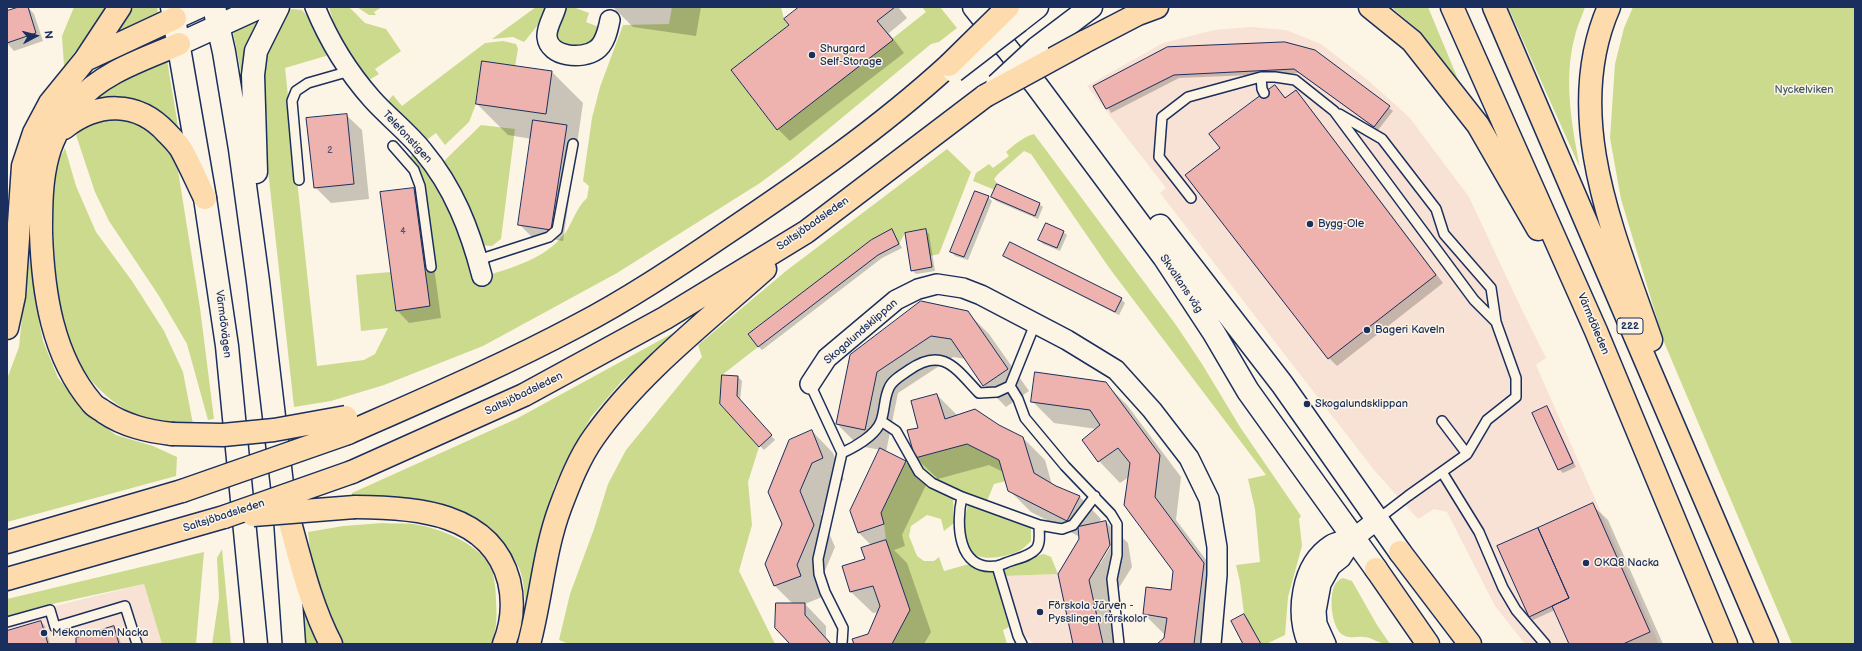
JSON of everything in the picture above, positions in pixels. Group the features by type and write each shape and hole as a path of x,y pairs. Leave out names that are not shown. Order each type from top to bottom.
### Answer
{"highway":[{"path":"7,328 14,296 23,166 34,133 50,103 86,60 120,7"},
{"name":"Saltsjöbadsleden","path":"7,579 224,517 352,472 531,392 658,322 806,232 985,96 1138,14 1157,7"},
{"path":"1370,7 1412,42"},
{"path":"1378,7 1412,42 1478,125 1596,331"},
{"name":"Värmdöleden","path":"1452,7 1596,331 1726,644"},
{"name":"222","path":"1494,7 1767,644"},
{"path":"1609,7 1604,18 1592,65 1589,101 1598,177 1622,256 1705,500"},
{"path":"86,60 173,12"},
{"path":"7,542 182,491 347,425 472,378 578,326 646,287 783,196 952,68 1013,14"},
{"path":"179,44 120,71 96,85 77,102 58,132 47,160 43,179 41,208 44,283 52,327 69,369 92,404 116,420 142,430 172,434 223,435 347,425"},
{"path":"58,132 77,117 95,110 114,108 132,110 146,115 159,124 180,148 205,198"},
{"path":"529,644 546,560 560,510 577,466 593,438 614,410 649,372 806,232"},
{"path":"284,501 314,602 322,626 331,644"},
{"path":"224,517 355,507 393,507 429,512 457,522 477,532 492,546 505,564 511,588 512,610 509,632 504,644"},
{"path":"1400,552 1470,644"},
{"path":"1376,569 1428,644"}],"main road":[{"path":"173,12 199,7"},
{"path":"179,44 216,17 260,7"},
{"path":"258,281 253,74 256,51 278,7"},
{"name":"Skvaltans väg","path":"974,7 1038,86 1164,257 1214,333 1248,391 1376,569"},
{"name":"Skvaltans väg","path":"990,7 1282,384 1400,552"},
{"path":"1013,14 1037,7"},
{"path":"985,96 1037,48 1091,7"},
{"name":"Värmdövägen","path":"173,12 205,198 226,346 256,644"},
{"path":"216,17 240,148 258,281 284,501 294,644"},
{"path":"250,644 254,620"}],"street":[{"name":"Telefonstigen","path":"315,7 321,23 350,71 372,99 423,150 453,194 470,233 480,268"},
{"path":"556,7 547,36 548,42 560,53 573,56 583,55 596,50 608,31 610,20"},
{"name":"Skogalundsklippan","path":"810,384 827,358 896,300 918,289 938,284 963,288 981,295 1067,340 1116,370 1152,410 1189,458 1209,499 1217,547 1217,574 1211,644"},
{"path":"1326,644 1317,624 1316,611 1318,593 1323,580 1331,566 1341,558 1354,538 1378,519"},
{"path":"1308,644 1302,625 1301,608 1303,590 1309,572 1316,560 1332,544 1354,538"}],"lane":[{"path":"299,180 292,101 296,91 308,83 350,71"},
{"path":"1191,198 1159,156 1162,117 1188,97 1261,77 1275,76 1295,80 1334,111 1382,139 1436,208 1444,234 1491,288 1496,322 1516,378 1516,397 1487,420 1467,454 1378,519"},
{"path":"1261,77 1262,89 1264,93"},
{"path":"1334,111 1474,300 1496,322"},
{"path":"480,268 550,237 557,230 573,144"},
{"path":"393,146 414,170 420,186 431,267"},
{"path":"842,644 843,628 825,592 819,574 818,559 842,453 868,437 881,421 888,389 891,383 916,365 925,361 943,360 979,393 997,392 1010,386 1035,324"},
{"name":"Skogalundsklippan","path":"810,384 842,453"},
{"path":"1010,386 1018,399 1025,418 1065,466 1111,514 1117,524 1117,555 1112,579 1119,644"},
{"path":"881,421 896,432 919,472 932,483 962,497 1039,525 1053,529 1062,529 1073,525 1095,496"},
{"path":"1442,421 1467,454"},
{"path":"1442,472 1479,532 1503,588 1516,610 1545,644"},
{"path":"962,497 959,509 959,529 965,552 977,563 987,566 997,566 1025,556 1035,550 1039,544 1039,525"},
{"path":"997,566 1018,636 1022,644"},
{"path":"7,622 50,610 55,627 125,606 137,644"}],"shaded area":[{"path":"1251,27 1286,30 1321,44 1370,82 1409,117 1469,197 1546,358 1536,365 1659,644 1525,644 1495,606 1447,512 1434,509 1418,519 1374,470 1160,193 1166,188 1087,86 1163,43 1214,30"},
{"name":"Förskola Järven - Pysslingen förskolor","path":"1058,574 1073,644 1035,644 1023,635 1016,623 1004,576"},
{"path":"144,584 162,644 7,644 7,618"}],"green space":[{"path":"74,7 109,7 64,66 62,36"},
{"path":"129,7 157,7 158,13 111,35"},
{"path":"329,7 349,7 365,23 386,29 401,51 375,69 379,74 369,80 337,34"},
{"path":"357,7 382,7 374,12 376,15 369,15"},
{"path":"536,7 545,7 544,12 537,26 524,42 513,37 492,39"},
{"path":"566,7 573,7 589,13 586,22 599,27 597,37 591,47 576,49 559,42 555,33 562,13"},
{"path":"672,7 781,7 784,19 789,25 731,70 777,130 926,12 922,7 940,7 957,28 939,42 931,44 791,160 760,183 617,273 483,346 384,385 331,401 294,407 261,106 260,69 283,14 292,9 302,10 308,17 329,55 285,68 317,366 364,360 375,354 388,328 361,331 356,275 391,272 397,311 429,306 425,272 435,271 422,187 408,159 413,154 445,195 466,249 475,285 493,280 492,274 532,259 542,254 559,241 587,198 589,186 583,181 592,118 600,87 623,25 669,24"},
{"path":"1391,7 1428,7 1460,84 1416,28"},
{"path":"1508,7 1585,7 1571,52 1569,86 1574,136 1580,168"},
{"name":"Nyckelviken","path":"1633,7 1855,7 1855,644 1792,644 1664,342 1621,199 1610,138 1615,64 1624,28"},
{"path":"267,11 242,78 232,27"},
{"path":"503,41 516,44 518,49 515,66 482,61 476,104 469,122 445,145 436,133 425,141 413,126 390,106 388,101 393,95 402,106 485,43"},
{"path":"167,60 179,132 91,101 116,83"},
{"path":"127,119 151,129 176,158 200,308 214,419 208,420 187,344 159,296 109,221 95,192 76,135 88,125 99,121"},
{"path":"481,125 515,129 501,239 492,246 479,245 464,195 442,163"},
{"path":"1034,134 1176,325 1202,364 1240,427 1301,516 1299,519 1302,546 1288,597 1285,635 1266,644 1261,644 1244,614 1240,582 1236,565 1260,562 1255,509 1248,479 1266,475 1110,269 1031,154 1024,151 998,174 994,179 997,184 995,190 973,181 976,173 989,164 993,168 1009,156 1006,152 1012,147 1022,139"},
{"path":"65,148 76,186 96,232 132,281 164,331 183,372 193,424 156,421 135,415 126,410 108,397 91,381 73,350 60,302 56,269 53,209 58,162"},
{"path":"947,149 971,172 939,254 930,256 925,229 905,233 899,244 892,229 871,240 748,334 758,347 722,375 720,404 759,447 748,482 752,525 739,571 775,644 569,644 559,640 570,594 594,529 608,484 626,450 702,357 698,345 786,271"},
{"path":"29,247 35,302 43,341 58,378 89,415 116,435 153,446 177,457 176,476 7,522 7,379 19,347"},
{"path":"686,326 621,382 591,417 566,461 554,487 546,517 527,620 523,582 519,568 503,543 488,528 471,517 434,505 413,502 352,499 352,493 516,419"},
{"path":"967,444 999,460 1006,481 994,484 987,501 956,491 936,481 927,475 915,458"},
{"path":"906,461 910,468 921,478 953,497 954,523 944,531 941,519 927,515 911,526 909,536 917,556 924,561 934,561 939,557 944,571 969,564 993,570 1009,627 1003,630 1007,644 892,644 886,540 881,513"},
{"path":"968,505 1031,526 1031,541 1020,550 1000,557 986,558 973,554 969,550 964,540 964,522"},
{"path":"383,523 413,524 435,529 470,545 487,561 492,571 495,586 496,623 491,644 338,644 314,584 308,532 343,526"},
{"path":"222,549 231,644 212,644 219,598 217,558"},
{"path":"204,552 196,644 162,644 144,584 43,606 7,617 7,599"},
{"path":"1044,554 1051,557 1058,574 1004,576 1003,571 1032,557"},
{"path":"1343,578 1352,581 1377,625 1390,644 1368,638 1348,637 1339,631 1333,617 1332,592 1335,585"},
{"path":"303,603 321,644 306,644"}],"building":[{"path":"19,7 28,7 36,33 7,43 7,11"},
{"name":"Shurgard Self-Storage","path":"799,7 895,7 877,21 893,40 777,130 731,70 789,25 784,19"},
{"path":"1285,42 1315,50 1390,106 1374,127 1294,69 1174,75 1106,109 1093,86 1167,47"},
{"path":"482,61 552,71 546,114 476,104"},
{"name":"Bygg-Ole","path":"1275,85 1285,98 1296,90 1436,275 1328,359 1185,175 1220,148 1209,134"},
{"path":"347,114 354,184 314,188 306,118"},
{"path":"533,120 567,125 551,230 518,225"},
{"path":"997,184 1040,203 1035,216 991,197"},
{"path":"414,188 430,306 396,311 380,192"},
{"path":"975,191 989,196 964,257 950,252"},
{"path":"1046,223 1064,231 1057,248 1038,240"},
{"path":"892,229 899,244 878,255 758,347 748,334 871,240"},
{"path":"926,229 932,267 911,271 905,233"},
{"path":"1010,242 1122,298 1115,312 1003,256"},
{"path":"921,301 968,311 1008,369 983,386 951,339 931,336 877,372 865,430 836,424 850,355"},
{"path":"1035,372 1106,382 1160,455 1155,497 1204,563 1194,644 1157,644 1164,638 1167,618 1143,614 1146,587 1171,590 1173,571 1124,505 1130,463 1118,448 1098,462 1082,440 1100,425 1090,410 1031,402"},
{"path":"722,375 738,376 737,396 772,435 759,447 720,404"},
{"path":"937,394 945,419 975,409 999,425 1023,437 1034,473 1056,486 1080,496 1067,521 1008,491 999,460 967,444 915,458 907,430 918,428 911,401"},
{"path":"1547,406 1573,463 1558,470 1532,413"},
{"path":"812,430 823,458 812,463 800,491 814,525 797,565 801,576 774,586 765,564 782,524 768,492 789,440"},
{"path":"880,448 906,461 881,513 884,524 858,533 850,511"},
{"name":"OKQ8 Nacka","path":"1593,503 1650,632 1623,644 1569,644 1552,606 1569,598 1538,528"},
{"path":"1106,521 1110,545 1089,580 1103,644 1073,644 1058,574 1079,539 1078,527"},
{"path":"1538,528 1569,598 1529,617 1497,546"},
{"path":"886,540 910,610 892,644 854,644 852,639 868,634 880,606 873,586 850,592 842,566 865,559 861,548"},
{"path":"776,603 805,603 805,615 831,644 790,644 775,628"},
{"path":"1244,614 1261,644 1243,644 1231,621"},
{"path":"41,621 48,644 7,644 7,631"},
{"path":"114,626 119,644 76,644 76,638"}],"place":[{"name":"Shurgard Self-Storage","path":"812,55"},
{"name":"Bygg-Ole","path":"1310,224"},
{"name":"Bageri Kaveln","path":"1367,330"},
{"name":"Skogalundsklippan","path":"1307,404"},
{"name":"OKQ8 Nacka","path":"1586,563"},
{"name":"Förskola Järven - Pysslingen förskolor","path":"1040,612"},
{"name":"Mekonomen Nacka","path":"44,633"}]}
